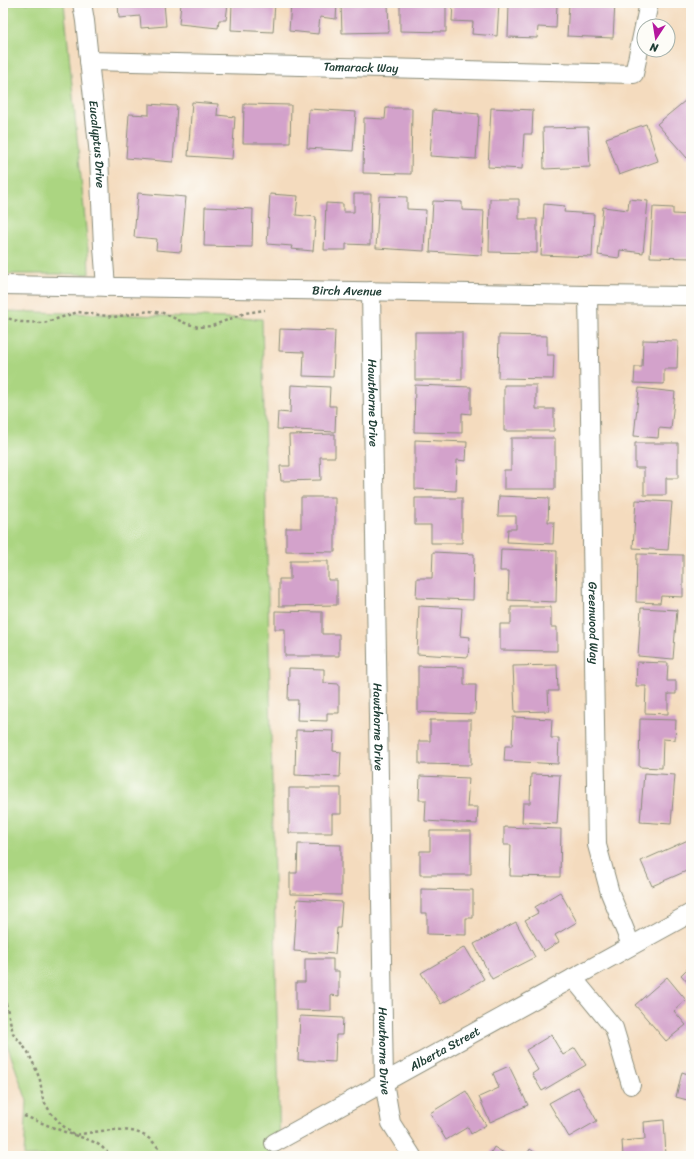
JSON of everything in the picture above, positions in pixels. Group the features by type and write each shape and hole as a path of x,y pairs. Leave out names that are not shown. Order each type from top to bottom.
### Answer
{"street":[{"name":"Eucalyptus Drive","path":"82,3 99,156 106,287"},
{"name":"Tamarack Way","path":"89,61 634,74 649,3"},
{"name":"Birch Avenue","path":"3,285 691,296"},
{"name":"Hawthorne Drive","path":"371,291 384,1082 391,1123 412,1156"},
{"name":"Greenwood Way","path":"588,295 597,845 610,893 631,945"},
{"name":"Alberta Street","path":"274,1143 691,913"},
{"path":"573,978 614,1028 631,1085"}],"path":[{"path":"3,317 21,322 44,323 78,312 114,318 149,311 163,313 198,327 212,326 245,314 265,310"},
{"path":"3,998 6,1004 13,1033 28,1052 35,1067 40,1080 44,1100 51,1113 62,1125 74,1134 120,1130 141,1133 152,1141 165,1156"},
{"path":"24,1116 86,1138 104,1147 110,1156"}],"green space":[{"path":"3,3 64,3 88,250 89,274 3,274"},
{"path":"3,311 262,319 280,1156 24,1156 27,1101 3,1033"}],"building":[{"path":"118,3 164,3 166,26 141,28 140,16 119,18"},
{"path":"181,3 228,3 226,20 219,20 218,28 179,24"},
{"path":"232,3 275,3 273,32 231,30"},
{"path":"291,3 337,3 336,19 320,17 318,34 289,31"},
{"path":"341,3 388,3 389,32 342,33"},
{"path":"400,3 446,3 446,32 400,31"},
{"path":"453,3 499,3 497,36 472,34 473,22 452,21"},
{"path":"509,3 557,3 556,28 538,27 537,38 508,37"},
{"path":"569,3 615,3 613,38 567,36"},
{"path":"691,96 691,154 687,158 657,124"},
{"path":"192,102 218,104 217,115 235,117 232,159 188,156"},
{"path":"149,104 177,106 173,162 126,158 129,114 149,115"},
{"path":"244,104 291,105 290,143 243,143"},
{"path":"386,108 412,108 411,174 363,173 364,118 385,119"},
{"path":"491,108 533,110 532,134 524,134 522,169 488,167"},
{"path":"309,109 356,112 353,151 307,148"},
{"path":"433,110 479,114 476,159 430,156"},
{"path":"646,124 658,161 619,175 606,138"},
{"path":"588,127 590,167 544,169 543,128"},
{"path":"138,193 186,197 181,252 156,250 157,239 134,237"},
{"path":"270,194 298,196 296,215 316,217 313,251 291,249 292,246 267,244"},
{"path":"354,194 371,194 370,245 346,244 346,250 324,250 326,203 343,204 343,212 354,212"},
{"path":"379,196 407,197 407,209 426,210 424,251 376,248"},
{"path":"490,199 519,199 519,219 537,219 537,253 489,252"},
{"path":"629,199 648,201 643,253 620,250 619,258 598,255 603,207 628,210"},
{"path":"433,201 462,202 462,210 484,211 482,255 430,252"},
{"path":"544,204 565,206 564,212 594,214 592,257 541,255"},
{"path":"205,207 253,209 252,247 204,246"},
{"path":"653,207 673,208 673,214 691,215 691,258 650,257"},
{"path":"280,329 335,331 333,377 303,376 304,352 279,351"},
{"path":"415,332 462,332 462,380 415,380"},
{"path":"499,335 547,336 547,355 554,355 553,379 498,378"},
{"path":"643,340 678,341 677,369 664,369 664,384 634,383 635,367 642,367"},
{"path":"291,385 330,387 329,406 336,406 335,432 277,429 278,412 290,413"},
{"path":"415,385 471,387 471,414 462,413 462,433 414,432"},
{"path":"504,385 536,385 536,409 554,409 554,431 504,431"},
{"path":"639,388 675,392 671,429 659,428 658,438 634,436"},
{"path":"335,434 335,457 320,457 321,480 281,481 280,466 290,466 289,435"},
{"path":"511,438 555,438 555,489 504,489 504,470 511,470"},
{"path":"415,440 467,442 466,461 457,460 456,491 415,489"},
{"path":"635,443 678,443 678,478 666,478 666,495 644,495 644,468 635,468"},
{"path":"499,496 549,498 548,522 554,522 553,544 507,542 508,529 516,529 516,516 498,516"},
{"path":"301,497 335,497 335,552 286,551 286,528 301,528"},
{"path":"415,498 462,498 462,543 431,543 431,525 415,525"},
{"path":"636,500 672,502 668,550 633,548"},
{"path":"501,549 557,551 556,602 508,600 509,571 500,571"},
{"path":"433,552 474,554 473,600 416,598 417,578 432,578"},
{"path":"637,554 683,555 683,597 661,596 660,603 636,602"},
{"path":"290,561 328,561 328,580 337,580 337,605 279,606 279,579 290,579"},
{"path":"419,606 462,608 460,636 470,637 468,657 417,654"},
{"path":"511,607 551,607 551,627 557,627 557,651 500,650 500,624 511,624"},
{"path":"641,608 677,610 673,659 638,656"},
{"path":"275,611 322,612 322,634 339,634 339,656 285,656 285,629 275,629"},
{"path":"637,662 668,663 667,681 676,681 676,694 668,694 668,714 645,713 646,686 636,686"},
{"path":"557,665 558,691 548,691 549,711 515,712 513,666"},
{"path":"418,666 464,667 464,685 476,685 475,714 418,712"},
{"path":"289,668 324,669 324,683 339,684 339,713 327,713 327,721 297,720 298,700 288,700"},
{"path":"513,717 552,719 551,738 559,738 558,764 504,761 505,746 512,746"},
{"path":"640,719 676,720 675,740 663,739 662,768 639,767"},
{"path":"430,720 471,720 471,765 419,764 419,741 430,741"},
{"path":"296,730 334,731 333,751 341,752 340,777 295,775"},
{"path":"644,773 675,775 671,824 640,822"},
{"path":"531,774 560,775 557,824 522,822 523,803 530,803"},
{"path":"420,776 469,778 467,807 478,807 477,824 425,821 426,800 419,800"},
{"path":"289,788 341,788 341,814 332,814 332,833 289,833"},
{"path":"504,827 561,829 560,877 510,876 511,845 504,845"},
{"path":"430,831 471,831 471,875 420,875 420,851 430,851"},
{"path":"688,840 691,847 691,869 652,886 641,861"},
{"path":"298,844 341,845 341,895 290,894 290,873 297,873"},
{"path":"421,889 473,890 473,918 466,918 466,935 427,934 427,913 421,913"},
{"path":"560,892 577,922 555,935 559,942 544,951 525,920 538,913 535,907"},
{"path":"297,899 342,902 340,928 337,928 335,954 294,951"},
{"path":"516,922 535,957 492,979 474,944"},
{"path":"465,947 484,979 441,1004 421,973"},
{"path":"305,959 333,959 333,971 339,971 339,996 331,995 331,1011 296,1010 296,982 305,982"},
{"path":"691,965 691,986 681,975"},
{"path":"667,977 686,1000 674,1011 686,1025 666,1041 635,1005"},
{"path":"300,1016 343,1018 342,1035 336,1035 335,1062 298,1060"},
{"path":"551,1035 563,1055 575,1048 586,1065 542,1091 532,1074 538,1070 526,1050"},
{"path":"509,1066 528,1105 490,1122 479,1097 499,1088 493,1073"},
{"path":"682,1072 691,1075 691,1101 676,1097"},
{"path":"578,1087 597,1121 569,1137 549,1103"},
{"path":"466,1091 486,1125 471,1134 468,1127 446,1140 430,1113"},
{"path":"664,1120 666,1156 623,1156 622,1141 645,1139 644,1122"},
{"path":"494,1147 509,1156 489,1156"},
{"path":"530,1149 540,1156 526,1156"}]}
